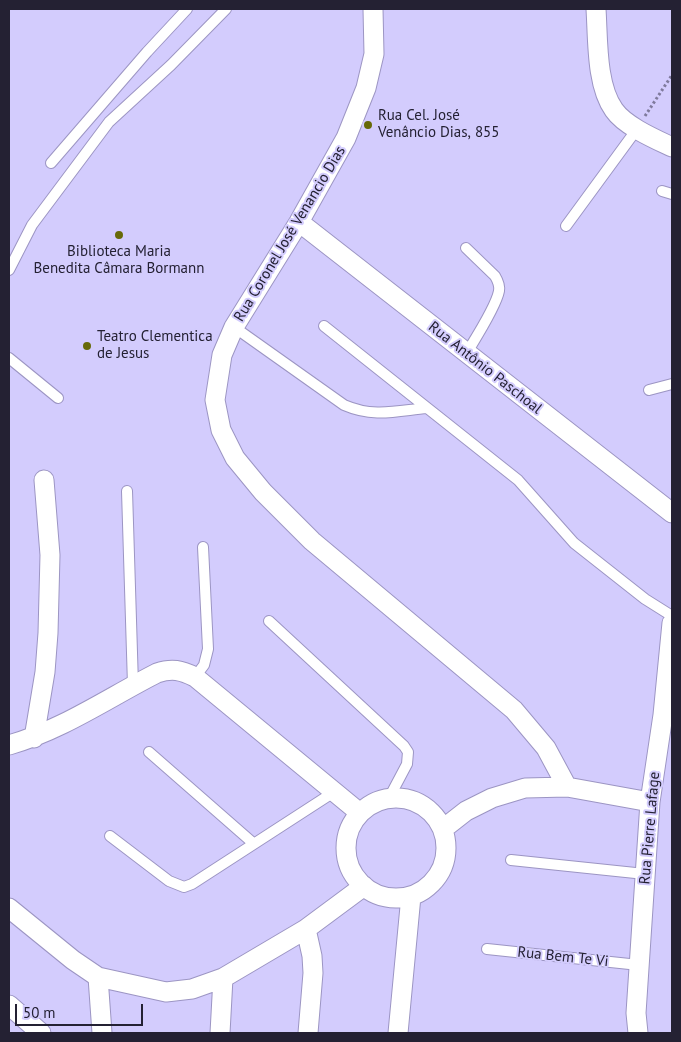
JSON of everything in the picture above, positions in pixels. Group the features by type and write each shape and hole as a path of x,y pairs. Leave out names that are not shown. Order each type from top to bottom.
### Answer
{"street":[{"name":"Rua Coronel José Venancio Dias","path":"372,9 374,54 366,88 346,138 299,222 234,327 222,355 215,400 221,430 235,458 263,492 312,541 514,710 546,748 568,787"},
{"path":"596,9 600,75 606,96 615,111 637,129 672,148"},
{"name":"Rua Antônio Paschoal","path":"299,222 672,513"},
{"path":"34,738 45,672 48,634 50,555 44,480"},
{"name":"Rua Pierre Lafage","path":"638,1033 636,1013 650,802 669,675 672,623"},
{"path":"9,744 34,738 72,720 157,673 169,669 183,670 195,677 360,813"},
{"path":"443,829 466,811 492,798 525,788 568,787 650,802"},
{"path":"390,798 406,798 422,804 434,815 443,829 447,845 445,862 438,877 426,888 411,896 395,898 379,895 364,886 353,874 347,858 346,842 351,826 360,813 374,803 390,798"},
{"path":"9,908 73,960 98,977 166,992 192,989 223,978 306,929 364,886"},
{"path":"398,1033 411,896"},
{"path":"306,929 312,956 313,973 308,1033"},
{"path":"98,977 102,1033"},
{"path":"220,1033 223,978"},
{"path":"9,1005 40,1033"}],"lane":[{"path":"51,164 147,52 187,9"},
{"path":"9,270 32,225 109,122 172,65 226,9"},
{"path":"566,226 637,129"},
{"path":"466,248 495,276 498,281 499,290 483,326 466,354"},
{"path":"324,326 518,480 574,543 645,599 672,616"},
{"path":"234,327 344,405 354,410 377,414 427,408"},
{"path":"9,358 58,398"},
{"path":"649,390 672,384"},
{"path":"127,491 133,685"},
{"path":"195,677 204,665 208,649 203,546"},
{"path":"269,621 404,746 408,752 407,764 390,798"},
{"path":"149,752 253,843"},
{"path":"110,836 169,881 184,886 192,884 334,792"},
{"path":"511,860 645,874"},
{"name":"Rua Bem Te Vi","path":"487,949 639,965"}],"path":[{"path":"637,129 672,75"}],"place":[{"name":"Rua Cel. José Venâncio Dias, 855","path":"368,125"},
{"name":"Biblioteca Maria Benedita Câmara Bormann","path":"119,235"},
{"name":"Teatro Clementica de Jesus","path":"87,346"}]}
